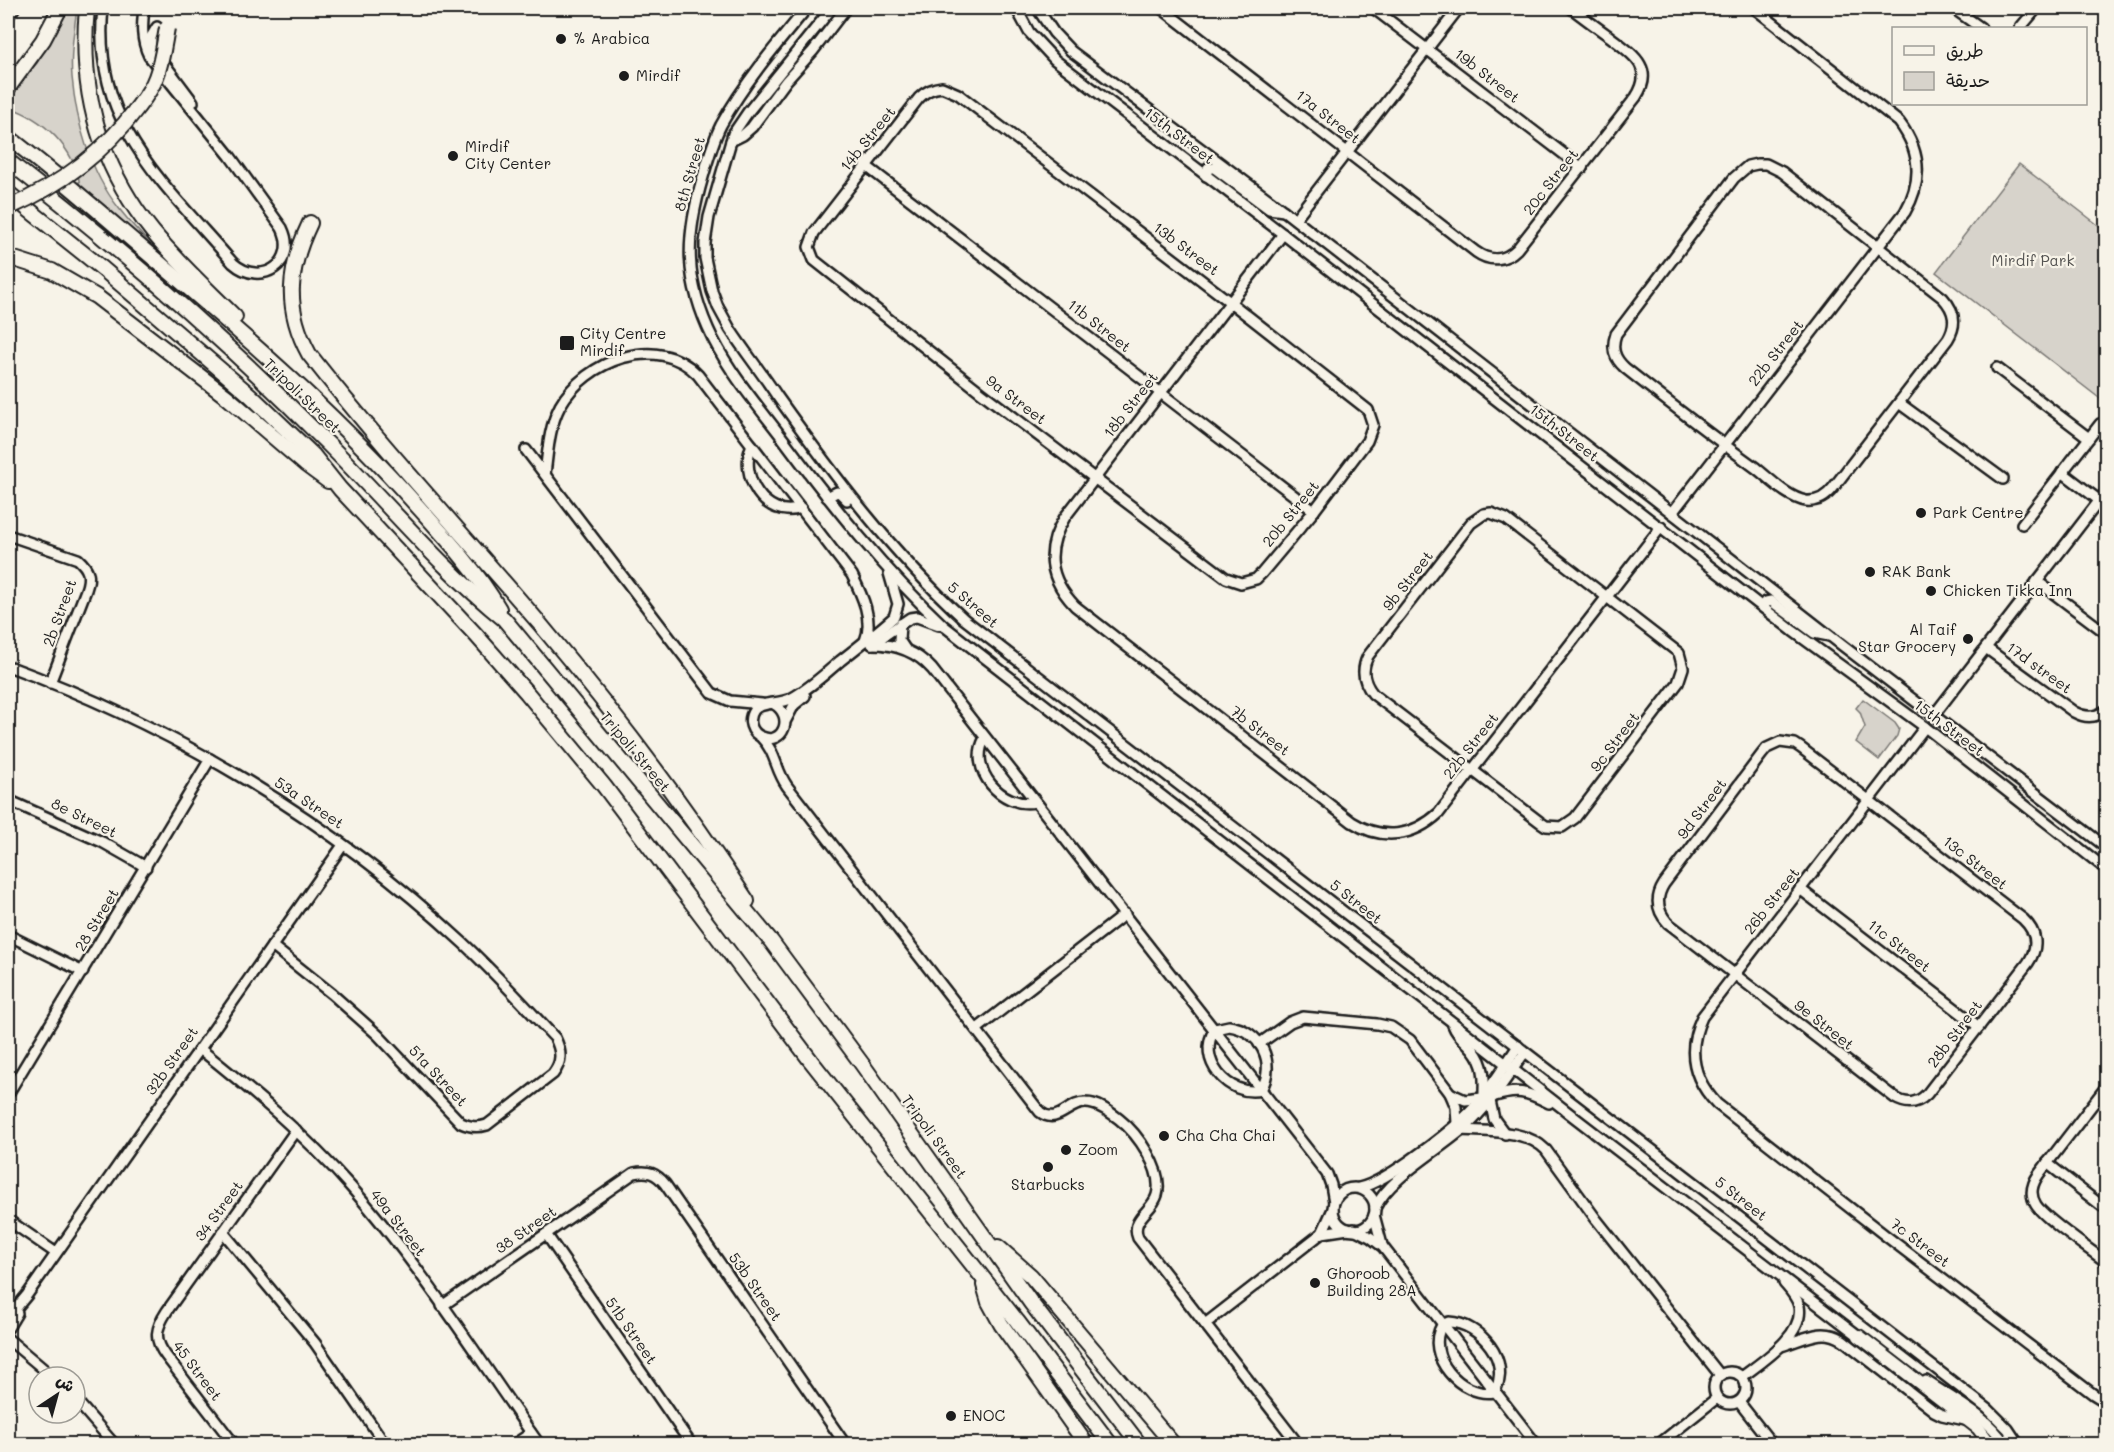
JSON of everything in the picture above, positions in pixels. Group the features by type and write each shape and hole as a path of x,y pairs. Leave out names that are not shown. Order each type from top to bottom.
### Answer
{"highway":[{"path":"8,13 12,8"},
{"path":"8,88 37,49 60,8"},
{"path":"87,8 84,37 89,97 103,146 120,184 142,218 166,248 254,337 285,372"},
{"path":"8,208 36,196 85,163 120,130 149,92 159,70 164,28"},
{"path":"13,141 285,372 373,457 478,578 504,619"},
{"name":"Tripoli Street","path":"10,163 126,259 264,381 324,439 468,588 504,619 771,941 862,1064 1031,1303 1139,1444"},
{"path":"8,193 103,268 250,395 313,455 340,489 476,635 597,778 811,1061 1110,1444"},
{"path":"310,223 296,258 291,297 296,327 309,354 540,625 600,699 705,838 771,941"},
{"path":"8,256 52,271 98,297 227,397 305,464 340,489"},
{"path":"987,1239 1031,1276 1173,1444"},
{"path":"982,1278 989,1302 1000,1324 1086,1444"}],"main road":[{"path":"1859,1336 1978,1428 1990,1444"}],"street":[{"path":"103,8 102,49 105,75 113,103 129,138 152,169 233,263 247,273 265,273 276,267 283,258 286,245 285,233 230,156 149,56 142,31 144,8"},
{"name":"8th Street","path":"807,8 746,87 727,116 712,146 696,203 690,244 692,279 713,339 743,387 827,497"},
{"name":"8th Street","path":"730,329 712,291 705,258 705,243 709,217 730,141 748,112 832,8"},
{"path":"730,141 743,135 752,127 786,81 813,51 846,8"},
{"name":"15th Street","path":"1016,8 1037,42 1060,64 1283,234 1764,608 1925,727 2106,869"},
{"name":"15th Street","path":"1037,8 1054,33 1071,51 1295,219 1829,636 2106,848"},
{"name":"17a Street","path":"1161,8 1476,252"},
{"name":"19b Street","path":"1373,8 1582,168"},
{"path":"1295,219 1459,8"},
{"name":"20c Street","path":"1476,252 1494,260 1512,253 1582,168 1640,91 1643,77 1636,57 1571,8"},
{"name":"22b Street","path":"1671,513 1905,212 1917,187 1918,159 1908,134 1889,113 1754,8"},
{"path":"1953,8 1980,27"},
{"path":"2021,27 2037,8"},
{"path":"164,28 150,42 154,50 220,138 230,156"},
{"name":"14b Street","path":"814,233 865,165 925,92 942,87 958,94"},
{"name":"13b Street","path":"958,94 1368,410 1373,425 1367,441"},
{"path":"1766,164 1774,167 1877,247 1943,298 1952,310 1954,318 1952,332 1833,488 1822,498 1806,501 1792,495 1625,368 1615,357 1613,349 1616,334 1734,178 1748,166 1766,164"},
{"name":"11b Street","path":"865,165 1314,511"},
{"path":"1206,176 1208,168 1214,168 1269,210 1284,211"},
{"name":"9a Street","path":"814,233 809,246 814,260 982,393 1226,578"},
{"name":"18b Street","path":"1075,606 1066,597 1054,575 1052,551 1058,527 1093,478 1283,234"},
{"name":"5 Street","path":"730,329 833,474 874,526 944,601 971,625 1988,1409 2008,1429 2018,1444"},
{"path":"545,474 554,419 571,390 594,370 613,361 632,356 664,355 686,364 698,375 852,575 866,612 868,643"},
{"path":"1997,368 2089,438"},
{"path":"1899,403 2003,479"},
{"path":"2022,524 2100,423"},
{"name":"20b Street","path":"1226,578 1241,584 1257,579 1314,511 1367,441"},
{"path":"752,445 748,457 748,470 752,485 757,492 767,502 784,509 801,508"},
{"path":"526,450 717,697 730,701 774,704 795,697 868,643 910,618 917,617 944,626"},
{"path":"2062,472 2100,501"},
{"path":"874,526 862,520 840,493 833,492 827,497 887,568 944,626 1452,1023 1859,1336 1982,1419 2005,1444"},
{"path":"1935,715 2106,492"},
{"name":"9b Street","path":"1472,771 1368,688 1363,672 1368,656 1471,523 1484,514 1491,513 1506,519 1607,596"},
{"name":"22b Street","path":"1438,813 1661,528"},
{"name":"2b Street","path":"8,535 78,559 86,566 90,574 50,683"},
{"path":"775,756 786,720 798,701 868,643 896,614 898,603 887,568"},
{"path":"2037,581 2106,633"},
{"name":"9c Street","path":"1472,771 1546,826 1562,827 1575,818 1627,752 1678,684 1683,669 1682,660 1673,647 1607,596"},
{"path":"1764,608 1766,602 1771,602 1814,633 1829,636"},
{"name":"7b Street","path":"1075,606 1362,828 1385,834 1409,832 1430,821 1438,813"},
{"path":"866,612 876,620 887,623"},
{"path":"900,624 899,640 905,649"},
{"path":"868,643 905,649 920,657 932,669 1327,1174 1339,1223 1370,1237 1383,1247 1536,1444"},
{"name":"17d street","path":"1986,648 2074,712 2093,717 2106,710"},
{"name":"53a Street","path":"8,666 131,719 210,759 279,800 395,884 457,938 548,1031"},
{"path":"730,701 750,721 754,731 775,756 779,772 787,786 1036,1108 1044,1115 1058,1116 1077,1104 1089,1103 1110,1112 1135,1135 1153,1164 1158,1185 1155,1200 1138,1221 1137,1234 1298,1444"},
{"path":"750,721 753,711 762,704"},
{"path":"774,704 782,710 786,720"},
{"name":"26b Street","path":"1718,1104 1708,1094 1695,1070 1693,1043 1702,1017 1925,727"},
{"path":"761,737 772,738 782,732"},
{"path":"985,738 980,755 984,772 991,785 1009,799 1023,803 1035,802"},
{"name":"9d Street","path":"1734,974 1668,923 1659,911 1658,896 1664,884 1762,754 1773,744 1780,742 1795,744 1869,800"},
{"name":"28 Street","path":"8,1094 12,1078 83,972 210,759"},
{"name":"8e Street","path":"8,800 102,842 146,867"},
{"name":"13c Street","path":"1869,800 2029,924 2035,940 2035,948 2028,963"},
{"path":"2022,804 2061,829 2066,827 2070,819"},
{"name":"32b Street","path":"8,1318 27,1295 343,845"},
{"name":"11c Street","path":"1800,889 1978,1027"},
{"path":"976,1029 1125,914"},
{"path":"8,935 83,972"},
{"name":"51a Street","path":"272,946 356,1014 395,1051 461,1123 469,1127 478,1128 487,1125 553,1074 559,1066 560,1047 548,1031"},
{"name":"28b Street","path":"1895,1098 1908,1103 1922,1099 2028,963"},
{"name":"9e Street","path":"1734,974 1895,1098"},
{"path":"1260,1044 1290,1022 1303,1017 1384,1025 1398,1030 1410,1040 1450,1093 1456,1107 1459,1127"},
{"path":"1452,1023 1457,1034 1474,1051 1481,1062 1487,1098 1494,1119 1505,1134"},
{"path":"1215,1029 1229,1026 1243,1030 1260,1044 1268,1067 1261,1090"},
{"path":"1215,1029 1208,1049 1220,1076 1239,1090 1246,1092 1261,1090"},
{"name":"49a Street","path":"200,1049 248,1087 296,1130 370,1210 442,1306 539,1444"},
{"path":"1322,1233 1367,1225 1381,1196 1459,1127 1487,1098 1522,1049"},
{"path":"1450,1093 1465,1100 1522,1092 1538,1097 1574,1117"},
{"path":"2104,1093 2047,1163 2032,1190 2037,1206 2106,1262"},
{"name":"7c Street","path":"1718,1104 1886,1236 2106,1402"},
{"path":"1205,1324 1322,1233 1341,1193 1371,1185 1389,1175 1459,1127 1533,1139 1546,1150 1596,1219 1720,1375"},
{"name":"34 Street","path":"167,1311 296,1130"},
{"path":"2047,1163 2102,1206"},
{"name":"53b Street","path":"627,1179 634,1173 651,1173 665,1184 845,1444"},
{"path":"1327,1174 1372,1197 1383,1247"},
{"name":"38 Street","path":"442,1306 627,1179"},
{"path":"8,1220 56,1253"},
{"path":"223,1232 315,1343 384,1444"},
{"name":"51b Street","path":"546,1234 691,1444"},
{"path":"1742,1377 1781,1346 1797,1324 1799,1306 1794,1295 1774,1271"},
{"name":"32b Street","path":"8,1328 27,1295"},
{"name":"45 Street","path":"167,1311 158,1325 157,1342 234,1444"},
{"path":"1442,1324 1456,1322 1470,1327 1488,1344 1499,1367 1499,1381 1494,1392"},
{"path":"1442,1324 1437,1345 1449,1372 1468,1388 1481,1393 1494,1392"},
{"path":"1781,1346 1819,1333 1831,1334 1934,1411 1967,1420"},
{"path":"8,1339 39,1365"},
{"path":"1731,1372 1742,1377 1746,1387 1743,1398 1739,1402 1727,1404 1717,1398 1714,1386 1720,1375 1731,1372"},
{"path":"1659,1444 1717,1398"},
{"path":"1739,1402 1772,1444"},
{"path":"87,1414 114,1444"},
{"path":"515,1444 531,1433"}],"green space":[{"path":"68,8 77,8 72,51 72,77 77,111 86,145 108,193 155,249 152,253 80,186 72,159 55,136 33,119 8,107 8,95 37,63"},
{"name":"Mirdif Park","path":"2019,164 2106,231 2106,397 2103,401 1936,272"},
{"path":"1863,699 1895,723 1899,729 1897,736 1879,760 1856,742 1865,727 1860,712 1856,708"}],"place":[{"name":"% Arabica","path":"561,39"},
{"name":"Mirdif","path":"624,76"},
{"name":"Mirdif City Center","path":"453,156"},
{"name":"City Centre Mirdif","path":"567,343"},
{"name":"Park Centre","path":"1921,513"},
{"name":"RAK Bank","path":"1870,572"},
{"name":"Chicken Tikka Inn","path":"1931,591"},
{"name":"Al Taif Star Grocery","path":"1968,639"},
{"name":"Cha Cha Chai","path":"1164,1136"},
{"name":"Zoom","path":"1066,1150"},
{"name":"Starbucks","path":"1048,1167"},
{"name":"Ghoroob Building 28A","path":"1315,1283"},
{"name":"ENOC","path":"951,1416"}]}
